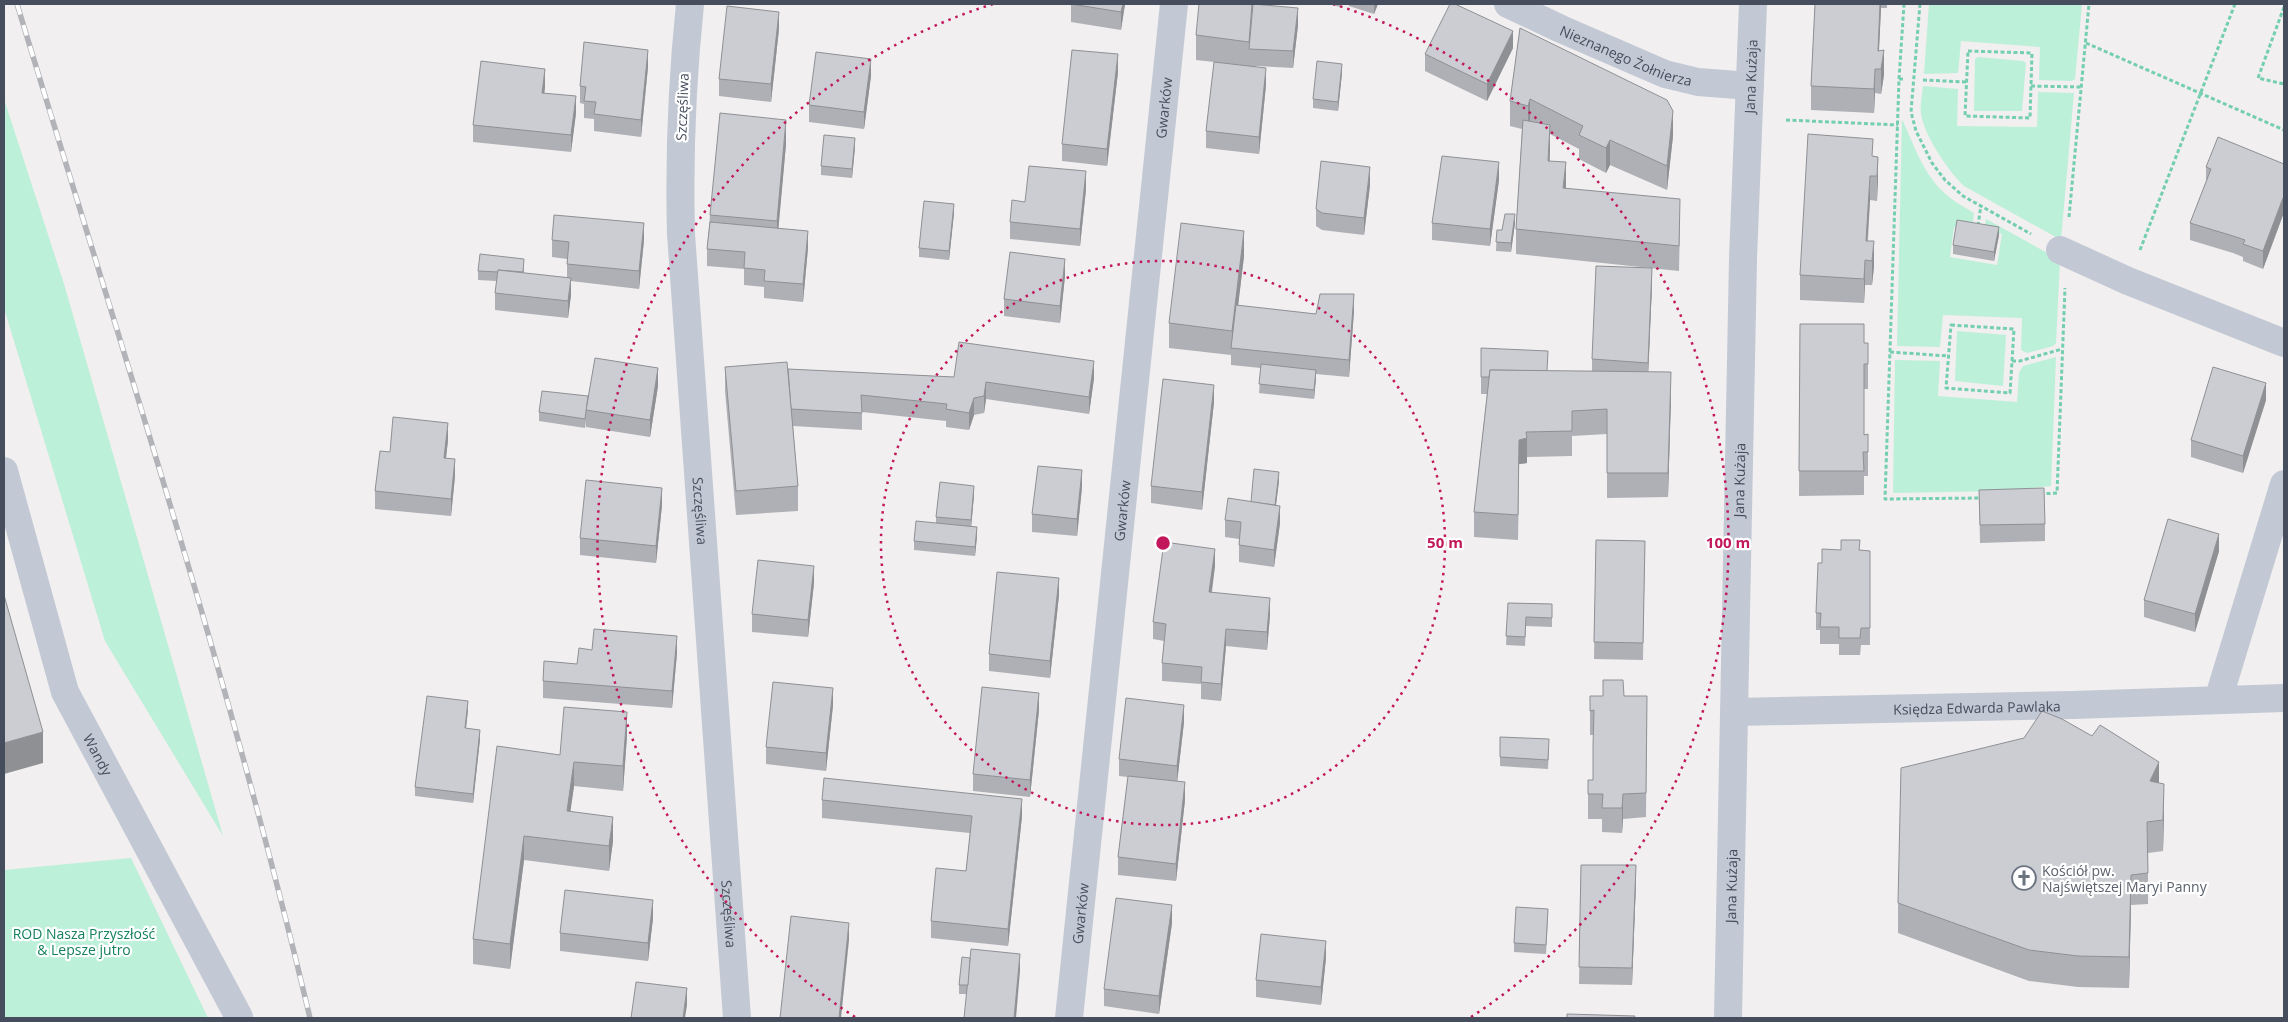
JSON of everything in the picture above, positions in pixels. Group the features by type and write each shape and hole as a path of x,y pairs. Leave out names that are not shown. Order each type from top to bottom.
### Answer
{"street":[{"name":"Szczęśliwa","path":"690,4 682,82 679,173 681,234 737,1018"},
{"name":"Gwarków","path":"1068,1018 1174,4"},
{"name":"Nieznanego Żołnierza","path":"1508,4 1665,74 1698,82 1750,86"},
{"name":"Jana Kużaja","path":"1728,1018 1736,712 1743,259 1753,4"},
{"path":"2063,251 2128,281 2284,343"},
{"name":"Wandy","path":"4,471 66,692 239,1017 237,1018"},
{"path":"2218,700 2284,484"},
{"name":"Księdza Edwarda Pawlaka","path":"1736,712 2073,705 2284,698"}],"path":[{"path":"1904,4 1885,500 1983,498"},
{"path":"1920,4 1912,112 1916,131 1932,162 1944,180 1963,196 2063,251"},
{"path":"2039,494 2057,493 2063,251 2082,87 2089,4"},
{"path":"2128,281 2235,4"},
{"path":"2284,7 2258,78 2284,84"},
{"path":"2086,43 2284,130"},
{"path":"1968,51 2032,54 2030,118 1965,116 1966,82 1968,51"},
{"path":"1923,80 1966,82"},
{"path":"2031,86 2082,87"},
{"path":"1786,120 1898,125"},
{"path":"1977,232 1981,206"},
{"path":"1951,325 2014,329 2012,361 2010,393 1946,388 1951,325"},
{"path":"2012,361 2020,361 2062,349"},
{"path":"1890,352 1948,356"}],"green space":[{"path":"1929,4 2082,4 2075,79 2072,81 2039,80 2040,47 1961,41 1958,73 1924,74"},
{"path":"1978,57 2023,61 2026,63 2022,111 1974,111 1975,59"},
{"path":"1923,86 1958,89 1957,126 2037,127 2038,92 2074,93 2061,240 1964,186 1958,180 1944,162 1926,131 1921,113"},
{"path":"4,99 64,284 223,836 105,641 4,308"},
{"path":"1902,119 1920,160 1932,180 1951,199 1974,213 1972,229 1954,227 1950,257 1997,265 2002,234 1984,231 1986,219 2060,260 2056,343 2053,346 2027,353 2021,350 2022,318 1943,315 1940,347 1897,346"},
{"path":"1957,331 2006,335 2003,386 1955,381"},
{"path":"2056,357 2051,486 2004,491 1893,493 1895,360 1940,361 1938,396 2017,402 2019,373 2023,366"},
{"name":"ROD Nasza Przyszłość & Lepsze jutro","path":"131,858 208,1018 4,1018 4,870"}],"building":[{"path":"1071,4 1123,4 1121,12"},
{"path":"1199,4 1252,4 1249,42 1196,35"},
{"path":"1253,4 1298,8 1293,51 1249,49"},
{"path":"1450,4 1455,4 1513,31 1487,84 1425,54"},
{"path":"1815,4 1880,4 1878,51 1884,50 1881,69 1875,69 1874,89 1811,86"},
{"path":"727,6 779,12 771,84 719,79"},
{"path":"1520,28 1667,100 1673,111 1667,166 1610,140 1606,148 1579,135 1583,126 1530,99 1528,106 1510,101"},
{"path":"584,42 648,50 641,120 594,114 596,102 584,101 586,87 580,86"},
{"path":"1072,50 1118,54 1107,149 1062,144"},
{"path":"816,52 871,59 864,112 809,105"},
{"path":"481,61 545,69 542,93 576,96 571,135 473,125"},
{"path":"1317,61 1342,64 1338,102 1313,99"},
{"path":"1214,62 1266,68 1259,137 1206,131"},
{"path":"720,113 786,120 777,221 710,215"},
{"path":"1523,120 1550,125 1548,161 1566,162 1563,188 1680,199 1679,246 1516,229"},
{"path":"1808,134 1873,139 1872,156 1878,157 1877,176 1870,176 1866,241 1874,241 1872,261 1865,260 1864,279 1800,275"},
{"path":"824,135 855,138 852,169 821,166"},
{"path":"2218,137 2284,164 2284,198 2263,251 2243,244 2245,240 2190,223 2211,169 2206,167"},
{"path":"1442,156 1499,162 1490,229 1432,223"},
{"path":"1321,161 1370,167 1364,218 1322,213 1316,209"},
{"path":"1029,166 1086,171 1080,229 1010,222 1012,200 1025,202"},
{"path":"924,201 954,204 949,251 919,248"},
{"path":"1505,214 1515,214 1511,243 1496,242 1497,230 1502,230"},
{"path":"554,215 644,223 639,271 567,264 569,242 552,240"},
{"path":"1957,220 1999,227 1994,252 1953,245"},
{"path":"710,222 808,231 803,284 764,281 765,270 744,268 745,252 707,249"},
{"path":"1181,223 1244,231 1232,331 1169,323"},
{"path":"1010,252 1065,259 1060,306 1004,299"},
{"path":"480,254 524,259 523,272 478,271"},
{"path":"1596,266 1652,268 1648,363 1592,359"},
{"path":"498,270 571,278 568,301 495,293"},
{"path":"1320,294 1354,294 1349,360 1231,348 1236,305 1316,314"},
{"path":"1800,324 1864,324 1864,343 1868,343 1868,364 1864,364 1864,435 1868,434 1868,452 1863,452 1864,471 1799,471"},
{"path":"959,342 1094,361 1089,397 986,382 984,396 974,398 969,413 946,409 947,404 861,395 862,413 791,409 788,369 954,377"},
{"path":"1481,348 1548,351 1547,371 1490,370 1489,377 1481,377"},
{"path":"595,358 658,368 650,420 586,410"},
{"path":"787,362 798,486 736,491 725,367"},
{"path":"1261,364 1316,370 1314,390 1259,384"},
{"path":"2213,367 2266,383 2243,456 2191,440"},
{"path":"1490,370 1671,372 1668,473 1607,473 1607,409 1572,411 1572,431 1526,432 1527,438 1519,440 1518,515 1474,512"},
{"path":"1163,379 1214,385 1202,492 1151,486"},
{"path":"542,391 588,396 585,419 539,412"},
{"path":"393,417 448,423 444,458 455,459 451,499 375,491 380,451 390,452"},
{"path":"1038,466 1082,470 1077,519 1032,514"},
{"path":"1254,469 1279,472 1275,505 1251,502"},
{"path":"586,480 662,488 656,546 580,538"},
{"path":"940,482 974,486 971,520 936,517"},
{"path":"2044,488 2045,524 1980,525 1979,490"},
{"path":"1228,498 1280,506 1274,550 1239,545 1241,522 1225,520"},
{"path":"2168,519 2219,534 2195,614 2144,600"},
{"path":"916,521 977,527 975,547 914,541"},
{"path":"1596,540 1645,541 1643,643 1594,642"},
{"path":"1841,540 1860,540 1859,550 1870,551 1870,628 1861,628 1860,638 1839,638 1839,627 1820,627 1821,613 1816,613 1818,563 1822,563 1822,549 1841,550"},
{"path":"1164,542 1215,549 1209,592 1270,598 1267,632 1226,629 1221,684 1201,682 1202,667 1162,663 1166,624 1153,622"},
{"path":"758,560 814,566 808,620 752,614"},
{"path":"997,572 1059,578 1050,661 989,654"},
{"path":"4,595 43,732 4,743"},
{"path":"1508,603 1552,604 1552,618 1526,617 1525,637 1506,636"},
{"path":"594,629 677,636 672,691 543,681 544,661 577,664 579,648 592,650"},
{"path":"1603,680 1623,680 1624,696 1647,696 1646,793 1623,794 1622,808 1602,808 1603,794 1588,794 1588,780 1593,780 1594,710 1590,711 1590,696 1603,696"},
{"path":"773,682 833,688 826,753 766,747"},
{"path":"982,687 1039,693 1030,780 973,774"},
{"path":"427,696 468,701 465,728 480,730 473,794 415,787"},
{"path":"1126,698 1184,705 1177,766 1119,759"},
{"path":"564,707 627,712 623,766 574,762 567,811 613,817 609,846 524,836 510,944 473,939 497,746 560,755"},
{"name":"Kościół pw. Najświętszej Maryi Panny","path":"2042,711 2062,719 2092,736 2100,725 2159,762 2150,781 2164,784 2163,820 2147,822 2148,873 2131,875 2129,957 2078,956 2029,950 1898,903 1901,768 2024,738"},
{"path":"1500,737 1549,739 1548,760 1500,757"},
{"path":"1128,776 1185,782 1176,864 1118,857"},
{"path":"824,778 1022,799 1008,929 931,921 936,868 966,871 972,816 822,800"},
{"path":"1581,865 1636,865 1632,968 1579,967"},
{"path":"565,890 653,900 648,943 560,933"},
{"path":"1116,898 1172,905 1159,996 1104,989"},
{"path":"1516,907 1548,909 1546,945 1514,943"},
{"path":"791,916 849,923 839,1018 780,1018"},
{"path":"1261,934 1326,941 1321,987 1256,980"},
{"path":"971,949 1020,954 1014,1018 964,1018"},
{"path":"962,957 970,958 968,985 959,985"},
{"path":"636,982 687,988 683,1018 631,1018"},
{"path":"1567,1014 1635,1016 1634,1018 1567,1018"}],"railway":[{"path":"17,4 209,635 278,890 310,1018"}],"place":[{"name":"Kościół pw. Najświętszej Maryi Panny","path":"2024,878"}]}
